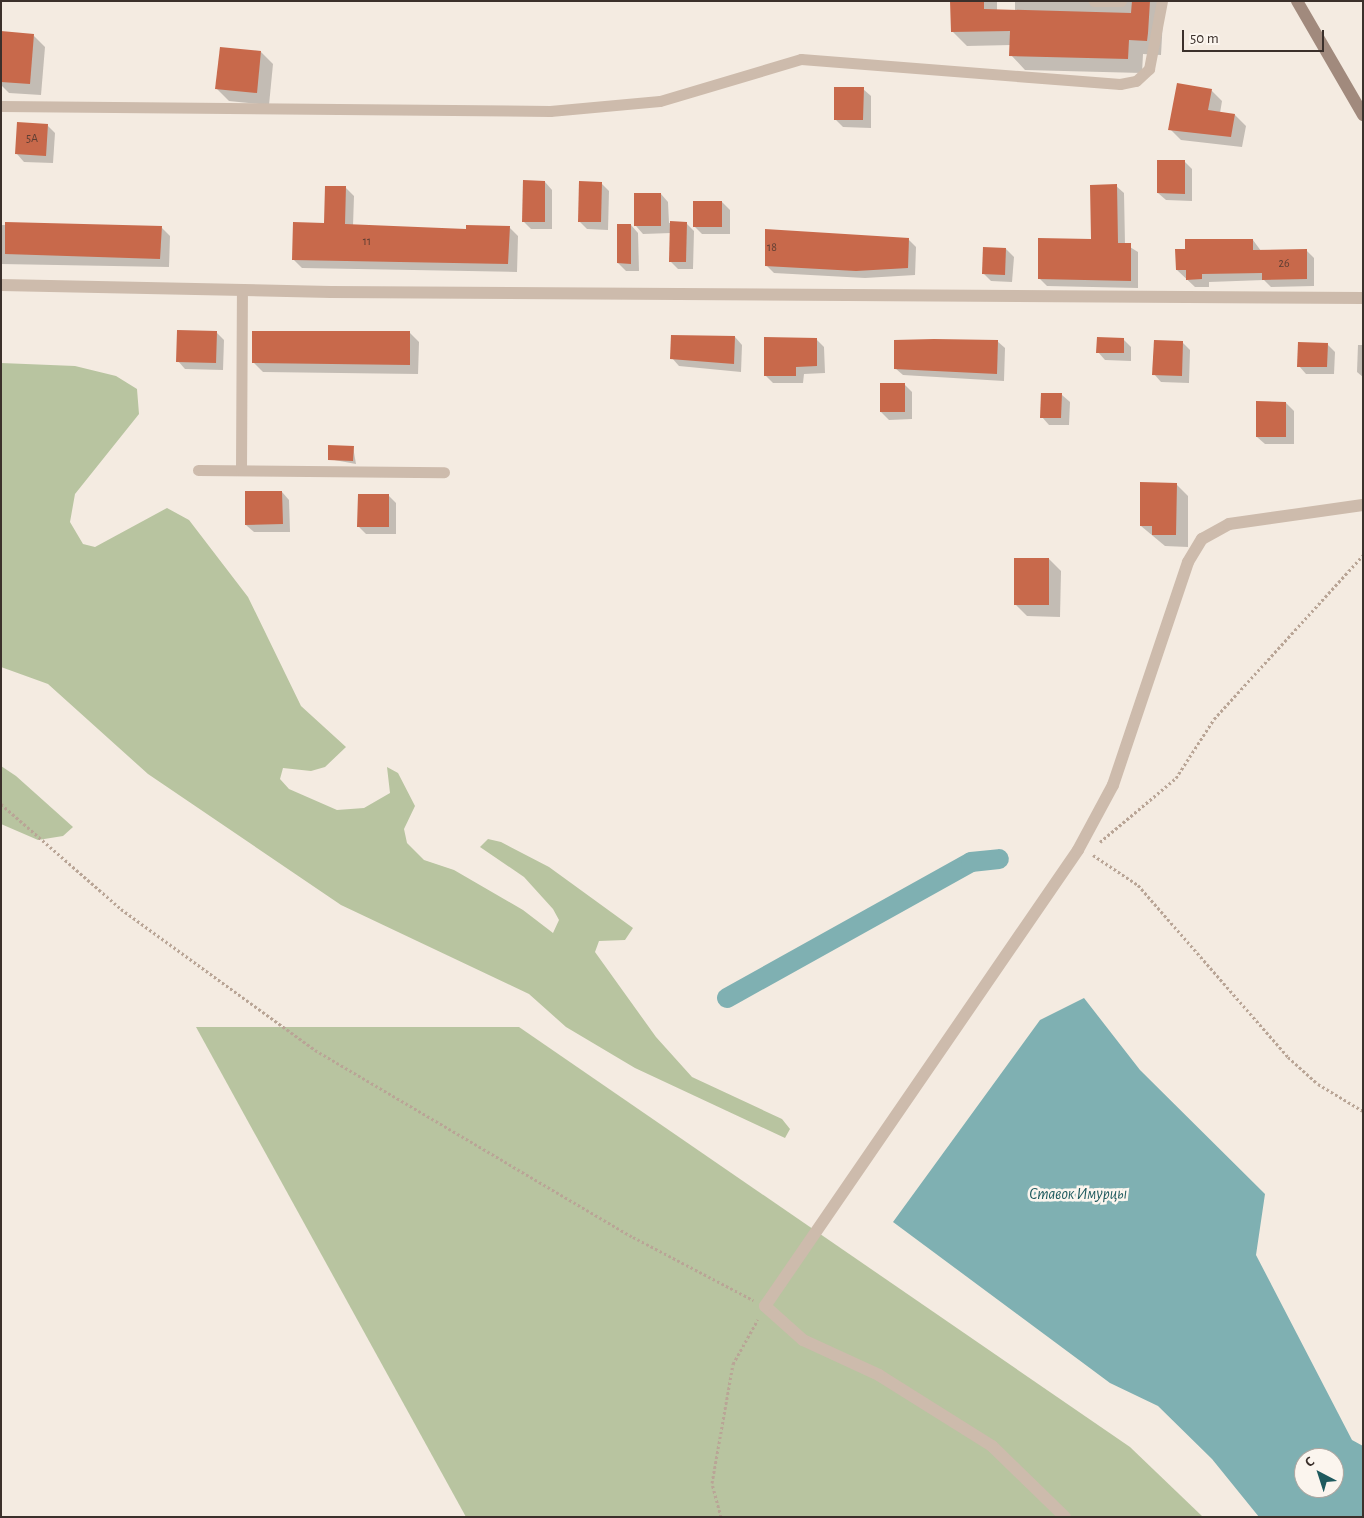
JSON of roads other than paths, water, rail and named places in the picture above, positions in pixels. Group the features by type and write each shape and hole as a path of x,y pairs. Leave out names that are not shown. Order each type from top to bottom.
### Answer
{"main road":[{"path":"1298,1 1363,115"}],"street":[{"path":"1,286 242,290 1363,298"},
{"path":"1065,1517 992,1446 879,1375 803,1340 765,1306 1036,908 1078,850 1114,785 1188,562 1202,539 1230,524 1363,505"}],"lane":[{"path":"1094,1 1121,1"},
{"path":"1,106 550,111 660,101 802,59 1120,84 1136,81 1150,69 1162,1"},
{"path":"241,470 242,290"},
{"path":"198,470 444,472"}],"water":[{"name":"Ставок Имурцы","path":"1084,998 1140,1070 1265,1194 1256,1255 1352,1440 1363,1446 1363,1517 1259,1517 1212,1459 1158,1406 1110,1383 893,1222 1040,1020"}],"waterway":[{"path":"727,998 971,862 999,859"}]}
